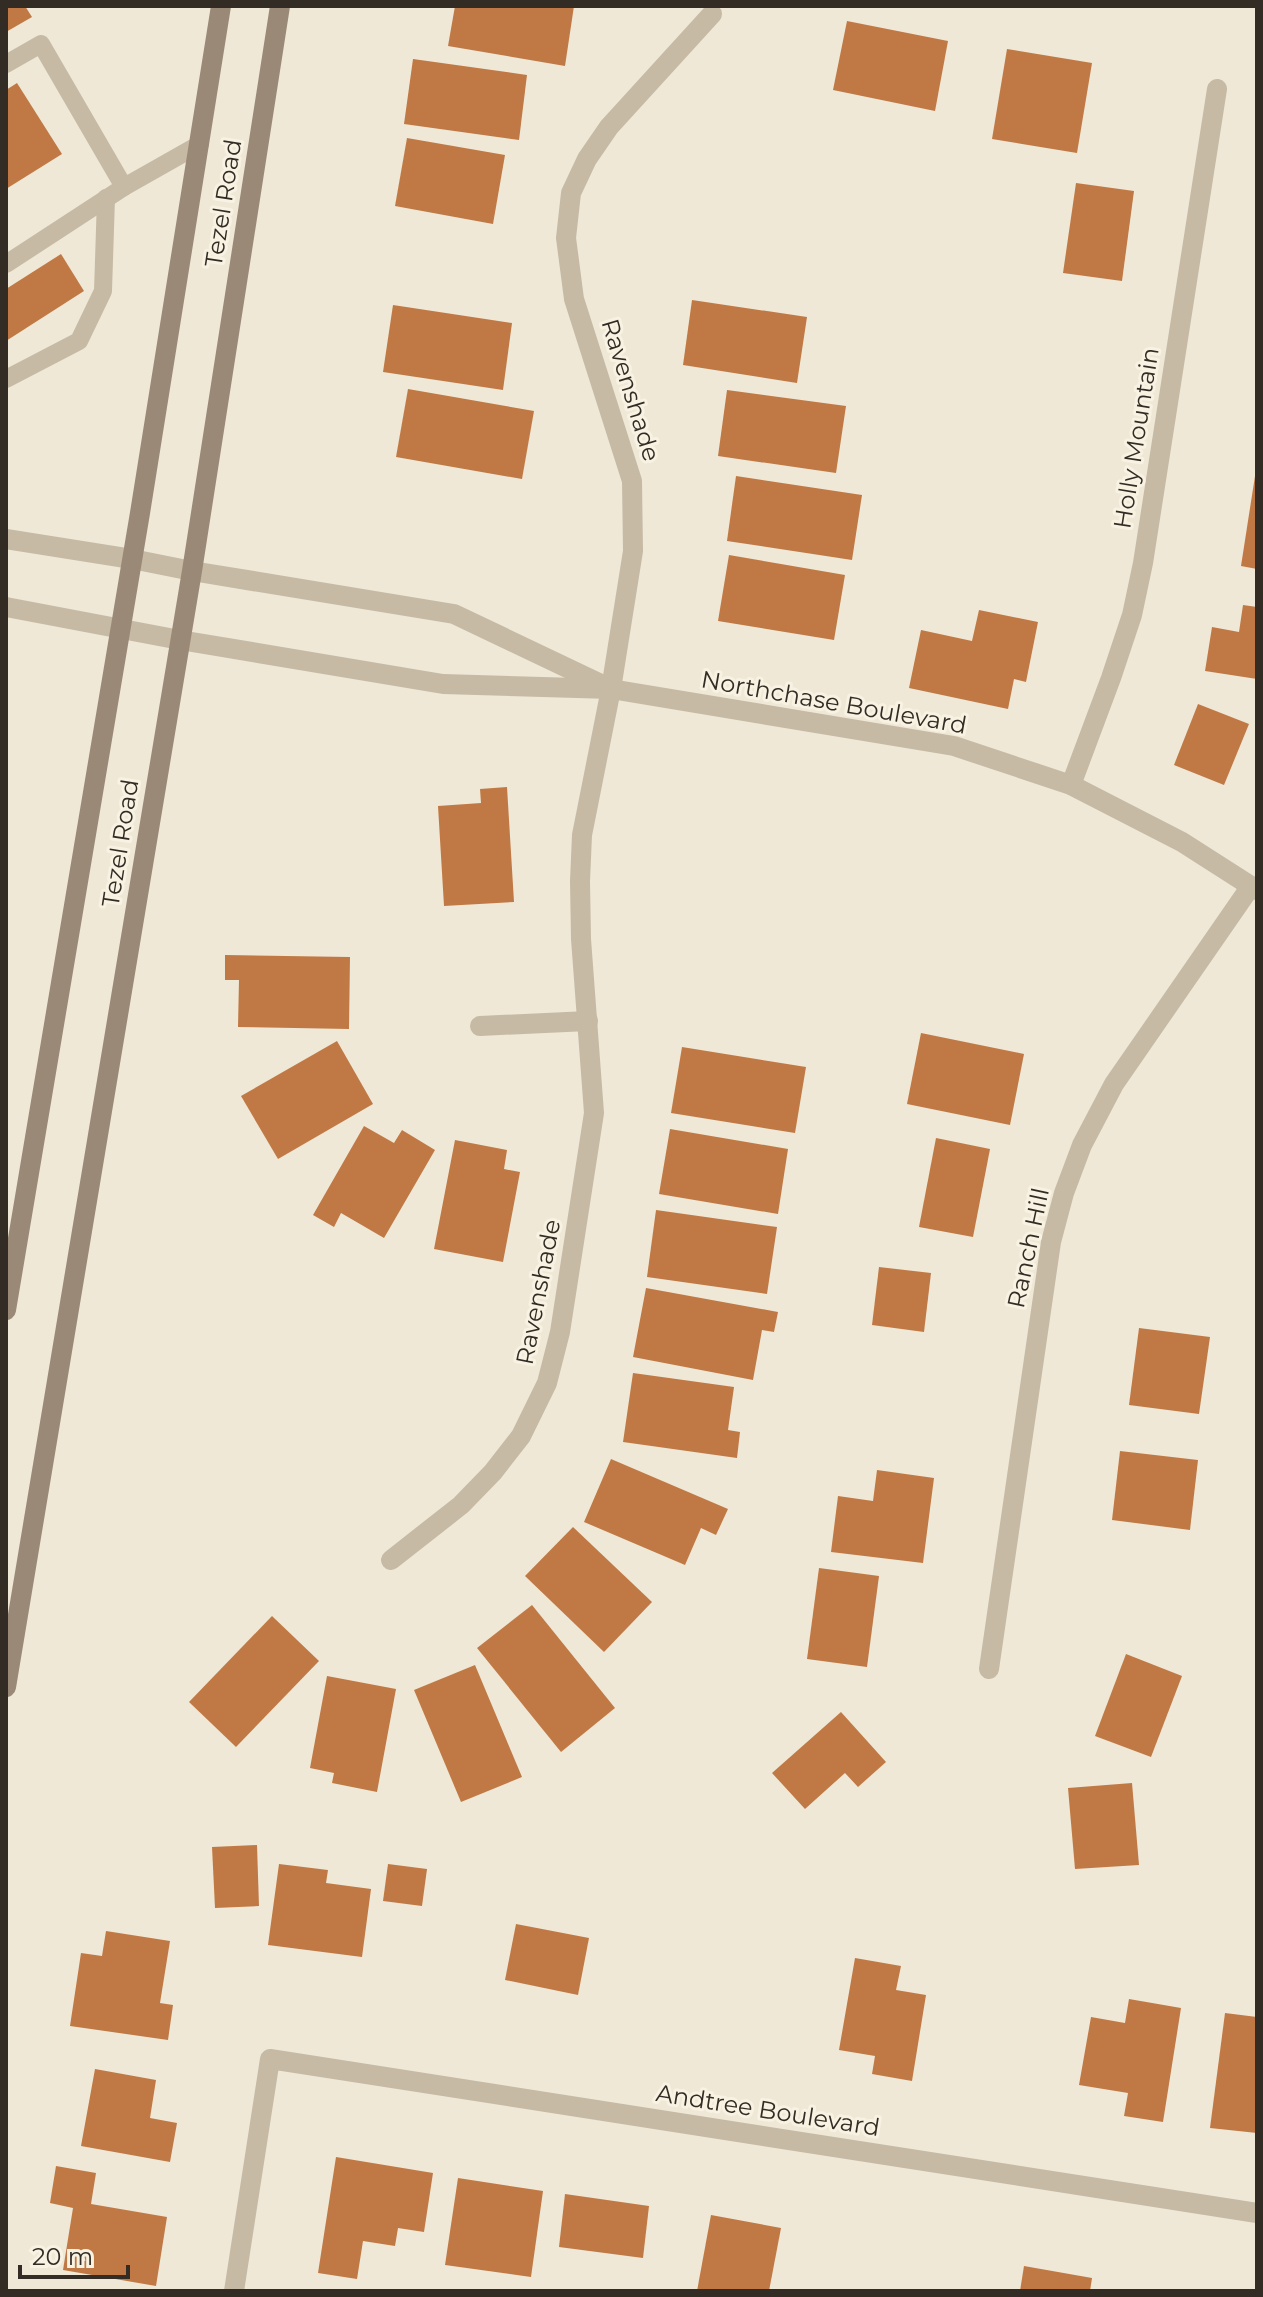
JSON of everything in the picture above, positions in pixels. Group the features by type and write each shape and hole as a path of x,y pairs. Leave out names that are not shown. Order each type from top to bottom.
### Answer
{"main road":[{"name":"Tezel Road","path":"6,1310 221,6"},
{"name":"Tezel Road","path":"6,1687 192,571 280,6"}],"street":[{"name":"Ravenshade","path":"391,1560 461,1505 493,1472 521,1436 547,1383 560,1332 594,1113 581,939 582,835 611,689 633,551 632,481 574,299 566,238 571,193 587,159 609,127 712,14"},
{"name":"Holly Mountain","path":"1071,785 1111,678 1135,602 1217,89"},
{"name":"Northchase Boulevard","path":"6,539 454,614 611,689"},
{"name":"Northchase Boulevard","path":"6,607 443,684 611,689 954,746 1071,785 1182,842 1254,888"},
{"name":"Ranch Hill","path":"989,1669 1051,1242 1064,1193 1082,1145 1114,1084 1254,888"},
{"path":"480,1026 588,1021"},
{"name":"Andtree Boulevard","path":"234,2291 270,2059 1257,2213"}],"lane":[{"path":"6,64 41,44 124,187"},
{"path":"6,264 106,198 200,144"},
{"path":"6,379 79,341 103,291 106,198"}],"building":[{"path":"6,6 25,6 32,17 6,32"},
{"path":"455,6 574,6 565,66 448,46"},
{"path":"847,21 948,41 935,111 833,90"},
{"path":"1007,49 1092,63 1077,153 992,139"},
{"path":"413,59 527,75 519,140 404,124"},
{"path":"17,83 62,154 6,189 6,90"},
{"path":"407,138 505,155 493,224 395,206"},
{"path":"1076,183 1134,191 1122,281 1063,273"},
{"path":"61,254 84,291 6,341 6,289"},
{"path":"692,300 807,317 797,383 683,365"},
{"path":"393,305 512,323 503,390 383,372"},
{"path":"408,389 534,411 522,479 396,457"},
{"path":"727,390 846,406 836,473 718,456"},
{"path":"736,476 862,495 852,560 727,541"},
{"path":"1257,476 1257,569 1241,566"},
{"path":"729,555 845,575 834,640 718,621"},
{"path":"1243,605 1257,607 1257,679 1205,671 1212,627 1239,632"},
{"path":"979,610 1038,622 1026,682 1014,679 1008,709 909,688 921,630 972,641"},
{"path":"1198,704 1249,724 1224,785 1174,765"},
{"path":"507,787 514,902 444,906 438,806 481,803 480,789"},
{"path":"225,955 350,957 349,1029 238,1027 239,980 225,980"},
{"path":"921,1033 1024,1054 1010,1125 907,1104"},
{"path":"337,1041 373,1104 278,1159 241,1096"},
{"path":"682,1047 806,1067 795,1133 671,1113"},
{"path":"364,1126 394,1143 402,1130 435,1150 384,1238 341,1213 334,1227 313,1215"},
{"path":"670,1129 788,1149 778,1214 659,1194"},
{"path":"936,1138 990,1149 973,1237 919,1227"},
{"path":"455,1140 507,1150 504,1169 520,1172 503,1262 434,1249"},
{"path":"656,1210 777,1227 767,1294 647,1277"},
{"path":"879,1267 931,1273 924,1332 872,1325"},
{"path":"646,1288 778,1312 774,1332 762,1330 753,1380 633,1357"},
{"path":"1139,1328 1210,1337 1199,1414 1129,1405"},
{"path":"633,1373 734,1387 728,1430 740,1432 737,1458 623,1442"},
{"path":"1120,1451 1198,1460 1190,1530 1112,1520"},
{"path":"611,1459 728,1509 716,1535 701,1528 685,1565 584,1522"},
{"path":"877,1470 934,1478 923,1563 831,1552 838,1496 873,1501"},
{"path":"573,1527 652,1602 604,1652 525,1576"},
{"path":"819,1568 879,1576 867,1667 807,1659"},
{"path":"532,1605 615,1708 561,1752 477,1648"},
{"path":"272,1616 319,1661 236,1747 189,1702"},
{"path":"1126,1654 1182,1676 1151,1757 1095,1736"},
{"path":"475,1665 522,1777 461,1802 414,1690"},
{"path":"327,1676 396,1689 377,1792 332,1783 334,1773 310,1768"},
{"path":"841,1712 886,1762 858,1787 845,1773 805,1809 772,1773"},
{"path":"1132,1783 1139,1865 1075,1869 1068,1788"},
{"path":"257,1845 259,1906 215,1908 212,1847"},
{"path":"279,1864 328,1870 326,1883 371,1889 362,1957 268,1945"},
{"path":"388,1864 427,1869 422,1906 383,1901"},
{"path":"516,1924 589,1938 578,1995 505,1980"},
{"path":"106,1931 170,1941 160,2003 173,2005 168,2040 70,2026 81,1953 102,1956"},
{"path":"855,1958 901,1966 896,1990 926,1995 912,2081 872,2074 875,2056 839,2050"},
{"path":"1129,1999 1181,2008 1163,2122 1124,2116 1128,2093 1079,2085 1091,2017 1125,2023"},
{"path":"1225,2013 1257,2017 1257,2133 1210,2128"},
{"path":"95,2069 156,2080 150,2118 177,2123 170,2162 81,2146"},
{"path":"336,2157 433,2173 424,2232 398,2228 395,2246 363,2241 357,2279 318,2273"},
{"path":"56,2166 96,2173 91,2204 167,2217 156,2286 63,2270 73,2208 50,2203"},
{"path":"458,2178 543,2191 531,2277 445,2265"},
{"path":"565,2194 649,2206 643,2258 559,2247"},
{"path":"711,2215 781,2228 769,2291 697,2291"},
{"path":"1024,2266 1092,2278 1090,2291 1020,2291"}]}
